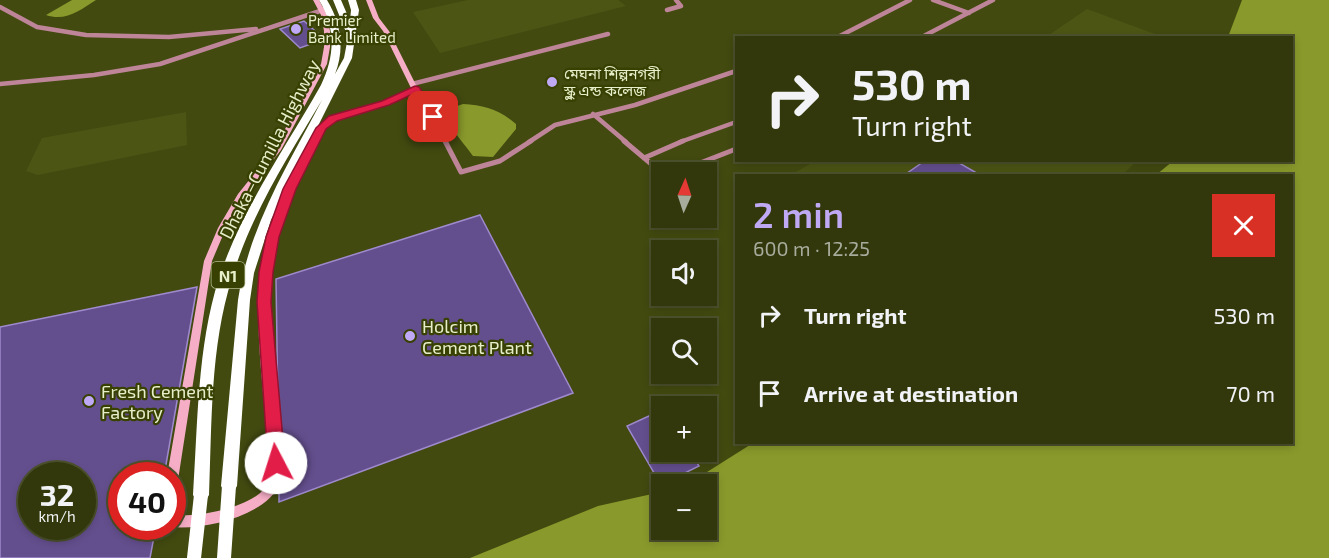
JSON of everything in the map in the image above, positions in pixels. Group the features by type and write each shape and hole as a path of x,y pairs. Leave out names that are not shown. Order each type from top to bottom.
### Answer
{"highway":[{"path":"337,0 352,37"},
{"name":"Dhaka–Cumilla Highway","path":"224,558 248,273 265,220 340,78 348,58 355,10 352,0"},
{"name":"Dhaka–Cumilla Highway","path":"194,558 212,350 219,303 249,220 329,78 336,58 337,40 334,22 323,5"}],"street":[{"path":"175,462 208,261 222,228 241,196 277,150 324,64 328,31 323,5 316,0"},
{"path":"369,0 376,18 386,31 461,172 500,161 555,125 635,105 735,71"},
{"path":"667,10 681,6 676,0"},
{"path":"840,36 910,0"},
{"path":"933,0 969,13"},
{"path":"924,36 993,0"},
{"path":"0,84 94,75 160,64 268,28 323,5"},
{"path":"0,7 37,27 86,35 169,37 268,28"},
{"path":"186,522 239,511 260,500 275,482 276,463 264,302 266,272 272,237 281,212 290,189 322,128 333,118 402,97 414,87 608,34"},
{"path":"593,114 651,164"},
{"path":"644,158 699,134 735,122"},
{"path":"703,162 735,149"}],"shaded area":[{"path":"72,0 96,0 66,16 46,15"},
{"path":"468,0 618,0 626,6 440,53 413,12"},
{"path":"1242,0 1329,0 1329,558 470,558 598,506 651,494 651,540 717,540 717,474 704,474 751,444 1293,444 1293,174 1157,174 1172,162 1293,162 1293,36 1228,36"},
{"path":"1087,9 1160,36 1047,36"},
{"path":"463,104 491,109 516,124 516,129 493,157 473,156 445,118 446,110"},
{"path":"186,112 187,145 38,175 26,171 42,138"},
{"path":"814,162 1136,162 1123,174 792,174"}],"building":[{"path":"304,21 322,37 322,40 300,48 280,29"},
{"path":"923,162 958,162 978,174 906,174"},
{"name":"Holcim Cement Plant","path":"480,215 573,393 279,502 284,466 278,409 276,279"},
{"name":"Fresh Cement Factory","path":"197,287 166,462 108,462 108,540 153,540 150,558 0,558 0,327"},
{"path":"651,415 651,462 696,462 699,466 683,474 655,474 627,426"}],"place":[{"name":"Premier Bank Limited","path":"296,29"},
{"name":"মেঘনা শিল্পনগরী স্কুল এন্ড কলেজ","path":"552,82"},
{"name":"Holcim Cement Plant","path":"410,336"},
{"name":"Fresh Cement Factory","path":"89,401"}],"route":[{"path":"276,463 264,333 264,302 272,237 290,189 322,128 333,118 386,103 415,89 433,117"}]}
